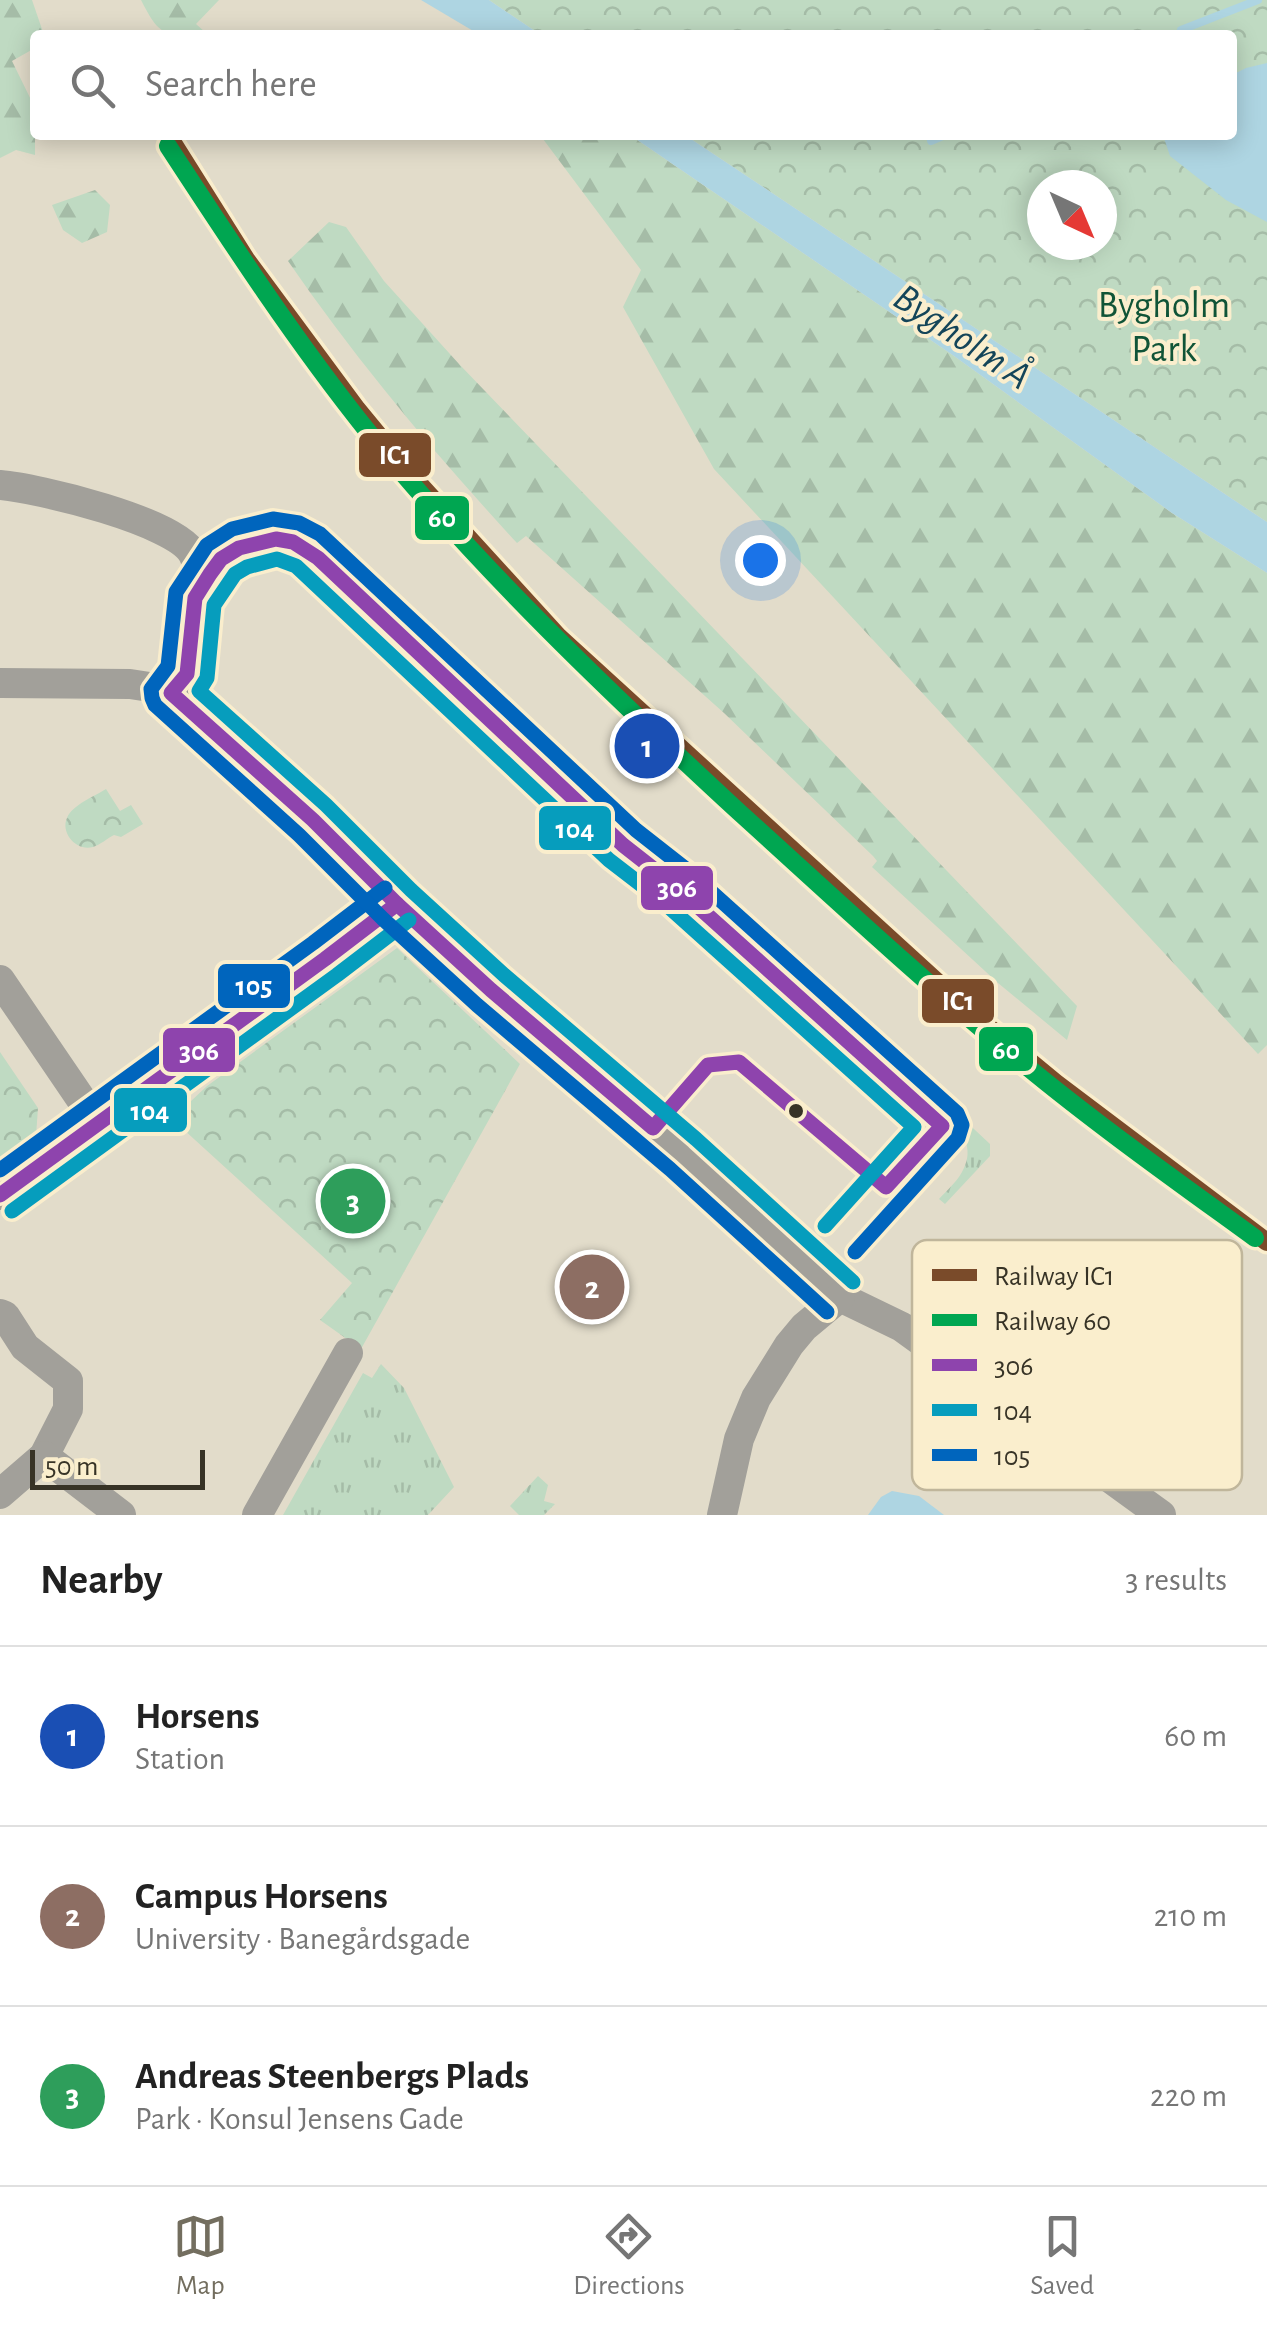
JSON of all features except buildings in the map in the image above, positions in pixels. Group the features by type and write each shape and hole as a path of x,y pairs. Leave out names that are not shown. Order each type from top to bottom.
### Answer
{"street":[{"path":"0,484 49,492 105,508 150,525 190,548 197,563 191,657 188,674 171,693"},
{"path":"0,683 130,684 171,693 313,820 397,904 492,990 663,1136 840,1296 912,1334"},
{"path":"0,1194 397,904"},
{"path":"0,980 98,1124"},
{"path":"722,1515 740,1439 756,1398 804,1327 840,1296"},
{"path":"0,1314 26,1347 68,1382 68,1409 44,1456 0,1494"},
{"path":"257,1515 348,1353"},
{"path":"44,1456 121,1515"},
{"path":"1127,1490 1161,1515"}],"green space":[{"path":"0,0 32,0 42,30 30,30 30,51 12,61 30,98 30,140 35,140 35,155 16,150 0,158"},
{"path":"141,0 219,0 196,24 203,30 162,30"},
{"name":"Bygholm Park","path":"489,0 1267,0 1267,522 693,140 1237,140 1237,30 534,30"},
{"path":"544,140 637,140 954,356 1172,513 1267,573 1267,1045 1258,1054 714,469 623,307 641,270"},
{"path":"95,190 110,205 107,232 82,243 63,230 52,205"},
{"path":"329,222 346,227 384,281 459,364 1077,1006 1067,1040 998,983 872,867 877,861 873,856 724,713 526,536 517,543 486,509 369,370 288,261"},
{"path":"106,789 120,811 131,805 143,824 121,837 114,835 93,847 81,847 68,835 67,818 79,805"},
{"path":"397,948 520,1064 361,1349 320,1320 352,1283 172,1119 207,1086"},
{"path":"0,1052 38,1108 36,1136 0,1164"},
{"path":"898,1058 990,1144 990,1156 945,1204 939,1199 964,1168 966,1140 948,1114 900,1071"},
{"path":"381,1364 404,1388 454,1487 428,1515 283,1515 363,1373 372,1378"},
{"path":"538,1476 548,1485 544,1501 555,1504 544,1515 519,1515 510,1506"}],"water":[{"path":"421,0 489,0 534,30 472,30"},
{"path":"1267,63 1267,222 1226,200 1170,156 1165,140 1237,140 1237,72"},
{"name":"Bygholm Å","path":"637,140 693,140 1267,522 1267,573 1172,513 954,356"},
{"path":"892,1491 919,1496 944,1515 868,1515 881,1497"}],"waterway":[{"path":"1181,30 1258,0"}],"rail line":[{"name":"IC1","path":"171,140 246,259 357,409 413,477 559,637 969,1011 1056,1083 1267,1242"},
{"name":"60","path":"168,146 240,256 342,399 412,484 547,629 739,812 952,1003 1081,1110 1255,1238"}],"transit line":[{"name":"105","path":"827,1312 670,1169 477,1005 299,835 155,705 151,689 168,666 176,592 207,545 232,529 273,519 299,523 320,534 636,830 687,870 957,1113 962,1125 958,1138 855,1252"},
{"name":"306","path":"276,539 293,542 318,558 623,845 674,885 942,1126 886,1187 739,1062 708,1065 653,1128 491,990 313,820 171,693 187,674 195,598 210,574 221,559 239,548 276,539"},
{"name":"104","path":"825,1226 914,1127 661,900 609,860 296,566 277,559 235,574 214,605 207,678 199,691 326,805 504,975 696,1139 853,1282"},
{"name":"105","path":"0,1170 385,888"},
{"name":"306","path":"0,1195 397,904"},
{"name":"104","path":"12,1211 409,920"}],"place":[{"name":"Horsens","path":"647,746"},
{"name":"Andreas Steenbergs Plads","path":"353,1201"},
{"name":"Campus Horsens","path":"592,1287"}]}
